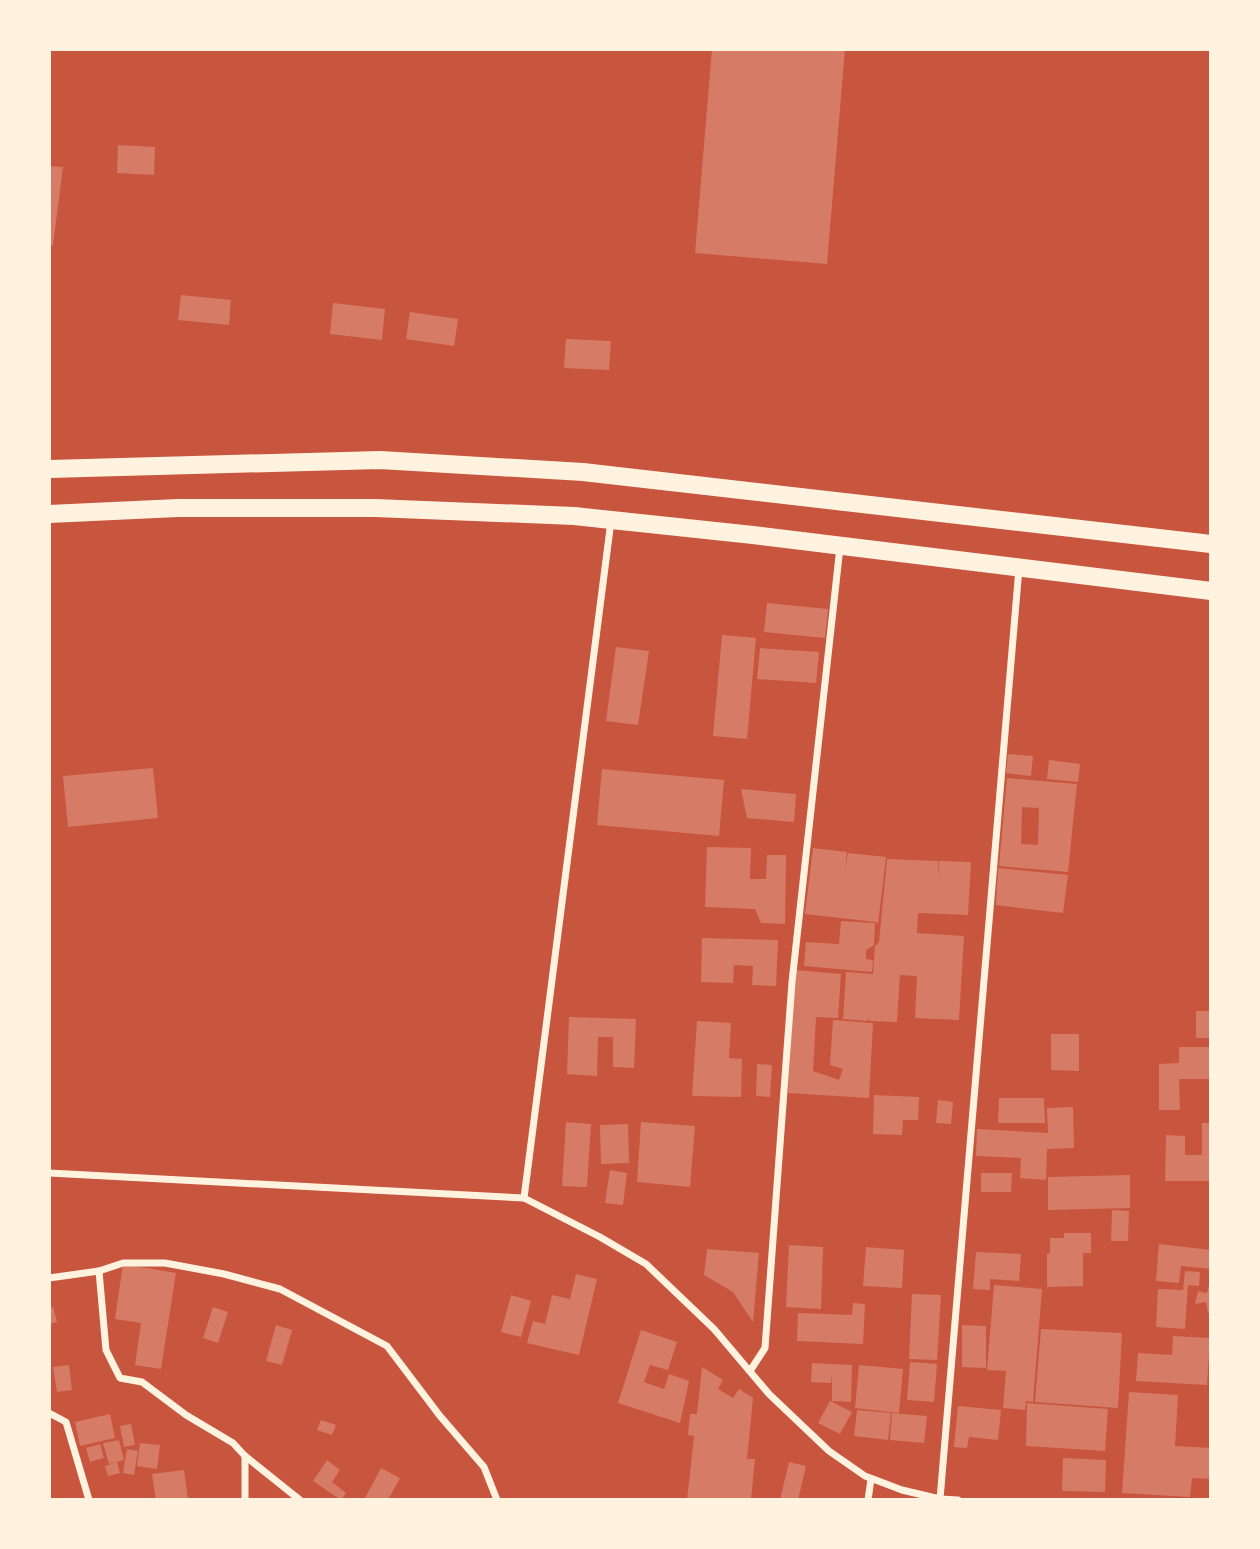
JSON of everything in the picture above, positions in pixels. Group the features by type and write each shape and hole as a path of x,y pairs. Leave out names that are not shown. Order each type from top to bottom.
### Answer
{"main road":[{"path":"49,469 380,460 583,472 1211,544"},
{"path":"49,514 178,508 362,508 574,516 1211,590"}],"street":[{"path":"524,1198 611,520"},
{"path":"750,1371 765,1348 792,982 840,545"},
{"path":"940,1499 1019,567"},
{"path":"49,1173 524,1198 646,1264 714,1329 769,1394 828,1451 871,1479 902,1490 940,1499 958,1500"},
{"path":"49,1278 99,1271 123,1263 165,1263 280,1289 387,1346 484,1468 497,1500"},
{"path":"99,1271 106,1350 120,1378 142,1382 186,1415 233,1443 245,1456 300,1500"},
{"path":"49,1413 66,1422 89,1500"},
{"path":"245,1456 245,1500"},
{"path":"868,1500 871,1479"}],"building":[{"path":"712,49 845,49 827,264 695,253"},
{"path":"118,145 155,147 154,175 117,173"},
{"path":"49,166 63,167 53,245 49,245"},
{"path":"181,295 231,300 229,325 178,320"},
{"path":"333,303 385,309 382,340 330,334"},
{"path":"410,312 458,319 454,346 406,339"},
{"path":"566,339 611,341 609,370 564,368"},
{"path":"767,603 828,609 825,638 764,632"},
{"path":"722,635 756,638 747,739 713,736"},
{"path":"616,647 649,651 638,725 606,721"},
{"path":"760,648 819,652 816,683 757,679"},
{"path":"1008,754 1033,756 1031,776 1006,773"},
{"path":"1049,760 1080,764 1078,782 1047,779"},
{"path":"153,768 158,818 68,827 63,776"},
{"path":"602,769 724,780 719,836 597,825"},
{"path":"1007,778 1077,784 1068,872 999,866","holes":["1022,807 1039,808 1038,845 1021,844"]},
{"path":"741,789 796,794 794,822 747,818"},
{"path":"707,847 751,848 750,879 766,879 767,855 786,855 785,924 761,923 755,909 705,907"},
{"path":"813,848 847,852 845,871 848,853 886,857 878,924 805,914"},
{"path":"887,859 938,861 938,878 939,861 971,862 968,915 918,913 917,933 964,936 959,1020 915,1018 917,976 900,975 897,1022 869,1021 869,1018 867,1021 843,1019 846,972 873,974"},
{"path":"998,868 1068,875 1063,913 996,905"},
{"path":"841,921 875,923 874,945 866,950 866,959 873,960 872,972 804,966 806,942 839,944"},
{"path":"702,938 778,940 776,986 752,985 753,966 734,965 733,983 701,982"},
{"path":"795,970 841,974 838,1018 816,1017 813,1071 839,1080 843,1069 830,1065 833,1020 873,1023 869,1098 788,1093"},
{"path":"1196,1011 1211,1011 1211,1038 1196,1038"},
{"path":"569,1017 636,1019 634,1068 613,1067 613,1037 598,1037 597,1076 567,1074"},
{"path":"697,1021 731,1023 729,1058 742,1059 741,1097 692,1096"},
{"path":"1051,1034 1079,1034 1079,1071 1051,1070"},
{"path":"1179,1047 1211,1047 1211,1079 1179,1079 1180,1110 1159,1110 1159,1064 1179,1063"},
{"path":"757,1064 772,1065 770,1097 756,1096"},
{"path":"874,1095 919,1097 918,1120 903,1120 902,1135 873,1134"},
{"path":"999,1098 1044,1098 1045,1123 998,1123"},
{"path":"938,1100 953,1102 951,1124 936,1123"},
{"path":"1073,1107 1074,1148 1047,1149 1046,1180 1020,1178 1021,1158 976,1156 977,1129 1048,1133 1047,1108"},
{"path":"566,1122 591,1124 587,1187 562,1186"},
{"path":"641,1122 695,1126 690,1187 637,1182"},
{"path":"1202,1123 1211,1123 1211,1181 1165,1181 1166,1135 1185,1136 1185,1155 1202,1155"},
{"path":"628,1124 629,1163 601,1164 600,1125"},
{"path":"610,1170 627,1173 623,1205 605,1203"},
{"path":"981,1173 1012,1173 1011,1192 981,1192"},
{"path":"1130,1175 1130,1208 1048,1210 1048,1177"},
{"path":"1112,1210 1129,1211 1128,1241 1111,1241"},
{"path":"1064,1233 1091,1233 1091,1253 1083,1253 1083,1286 1047,1287 1050,1238 1064,1238"},
{"path":"1159,1244 1211,1250 1211,1269 1181,1266 1179,1283 1156,1281"},
{"path":"789,1245 823,1247 821,1309 786,1307"},
{"path":"866,1247 904,1250 902,1288 863,1286"},
{"path":"707,1249 759,1253 753,1322 733,1292 704,1275"},
{"path":"976,1252 1021,1254 1019,1281 990,1279 990,1290 973,1289"},
{"path":"123,1264 176,1273 161,1369 135,1365 141,1323 115,1319"},
{"path":"1185,1271 1200,1272 1199,1286 1188,1285 1185,1329 1156,1327 1158,1289 1183,1290"},
{"path":"576,1274 597,1279 579,1355 527,1343 533,1321 545,1324 552,1295 570,1299"},
{"path":"1210,1281 1211,1313 1208,1313 1206,1302 1195,1304 1198,1291 1207,1293"},
{"path":"994,1285 1042,1289 1033,1402 1026,1401 1025,1410 1003,1408 1006,1371 987,1370"},
{"path":"912,1294 941,1295 937,1360 909,1359"},
{"path":"511,1295 531,1301 521,1337 501,1332"},
{"path":"853,1303 865,1304 863,1344 797,1341 798,1313 852,1315"},
{"path":"53,1307 57,1322 49,1324 49,1308"},
{"path":"213,1307 228,1312 218,1343 203,1338"},
{"path":"276,1325 292,1330 282,1365 266,1361"},
{"path":"962,1325 986,1326 986,1368 962,1367"},
{"path":"1041,1329 1122,1333 1118,1408 1035,1402"},
{"path":"641,1330 677,1342 668,1370 650,1365 644,1382 664,1389 669,1374 689,1381 680,1423 618,1403"},
{"path":"1173,1336 1210,1338 1207,1385 1136,1381 1138,1353 1172,1355"},
{"path":"910,1362 937,1364 934,1402 907,1400"},
{"path":"812,1363 852,1365 851,1402 832,1401 832,1374 831,1383 811,1382"},
{"path":"69,1365 72,1390 57,1392 53,1367"},
{"path":"859,1365 903,1369 899,1413 855,1408"},
{"path":"702,1367 723,1380 718,1389 733,1398 739,1389 753,1398 747,1459 755,1459 751,1500 687,1500 694,1436 688,1435 690,1414 697,1414"},
{"path":"1129,1392 1178,1395 1175,1446 1211,1448 1211,1479 1192,1478 1190,1497 1122,1493"},
{"path":"830,1401 852,1412 840,1434 818,1423"},
{"path":"1027,1403 1108,1409 1105,1451 1026,1446"},
{"path":"958,1406 1001,1410 998,1440 969,1437 967,1448 954,1447"},
{"path":"857,1410 891,1413 888,1440 854,1436"},
{"path":"892,1413 927,1416 924,1443 890,1440"},
{"path":"110,1414 115,1438 80,1446 75,1422"},
{"path":"321,1420 336,1425 332,1435 317,1430"},
{"path":"131,1424 135,1445 124,1447 120,1426"},
{"path":"119,1440 124,1460 109,1464 103,1443"},
{"path":"140,1443 160,1445 157,1469 137,1466"},
{"path":"100,1444 104,1458 90,1462 86,1448"},
{"path":"127,1449 138,1451 134,1475 123,1473"},
{"path":"1063,1458 1106,1460 1105,1492 1062,1491"},
{"path":"327,1460 340,1470 332,1482 346,1493 341,1500 313,1481"},
{"path":"117,1462 120,1473 108,1476 105,1466"},
{"path":"789,1462 806,1466 798,1500 780,1500"},
{"path":"381,1468 400,1478 388,1500 364,1500"},
{"path":"184,1470 188,1500 156,1500 152,1474"}]}
